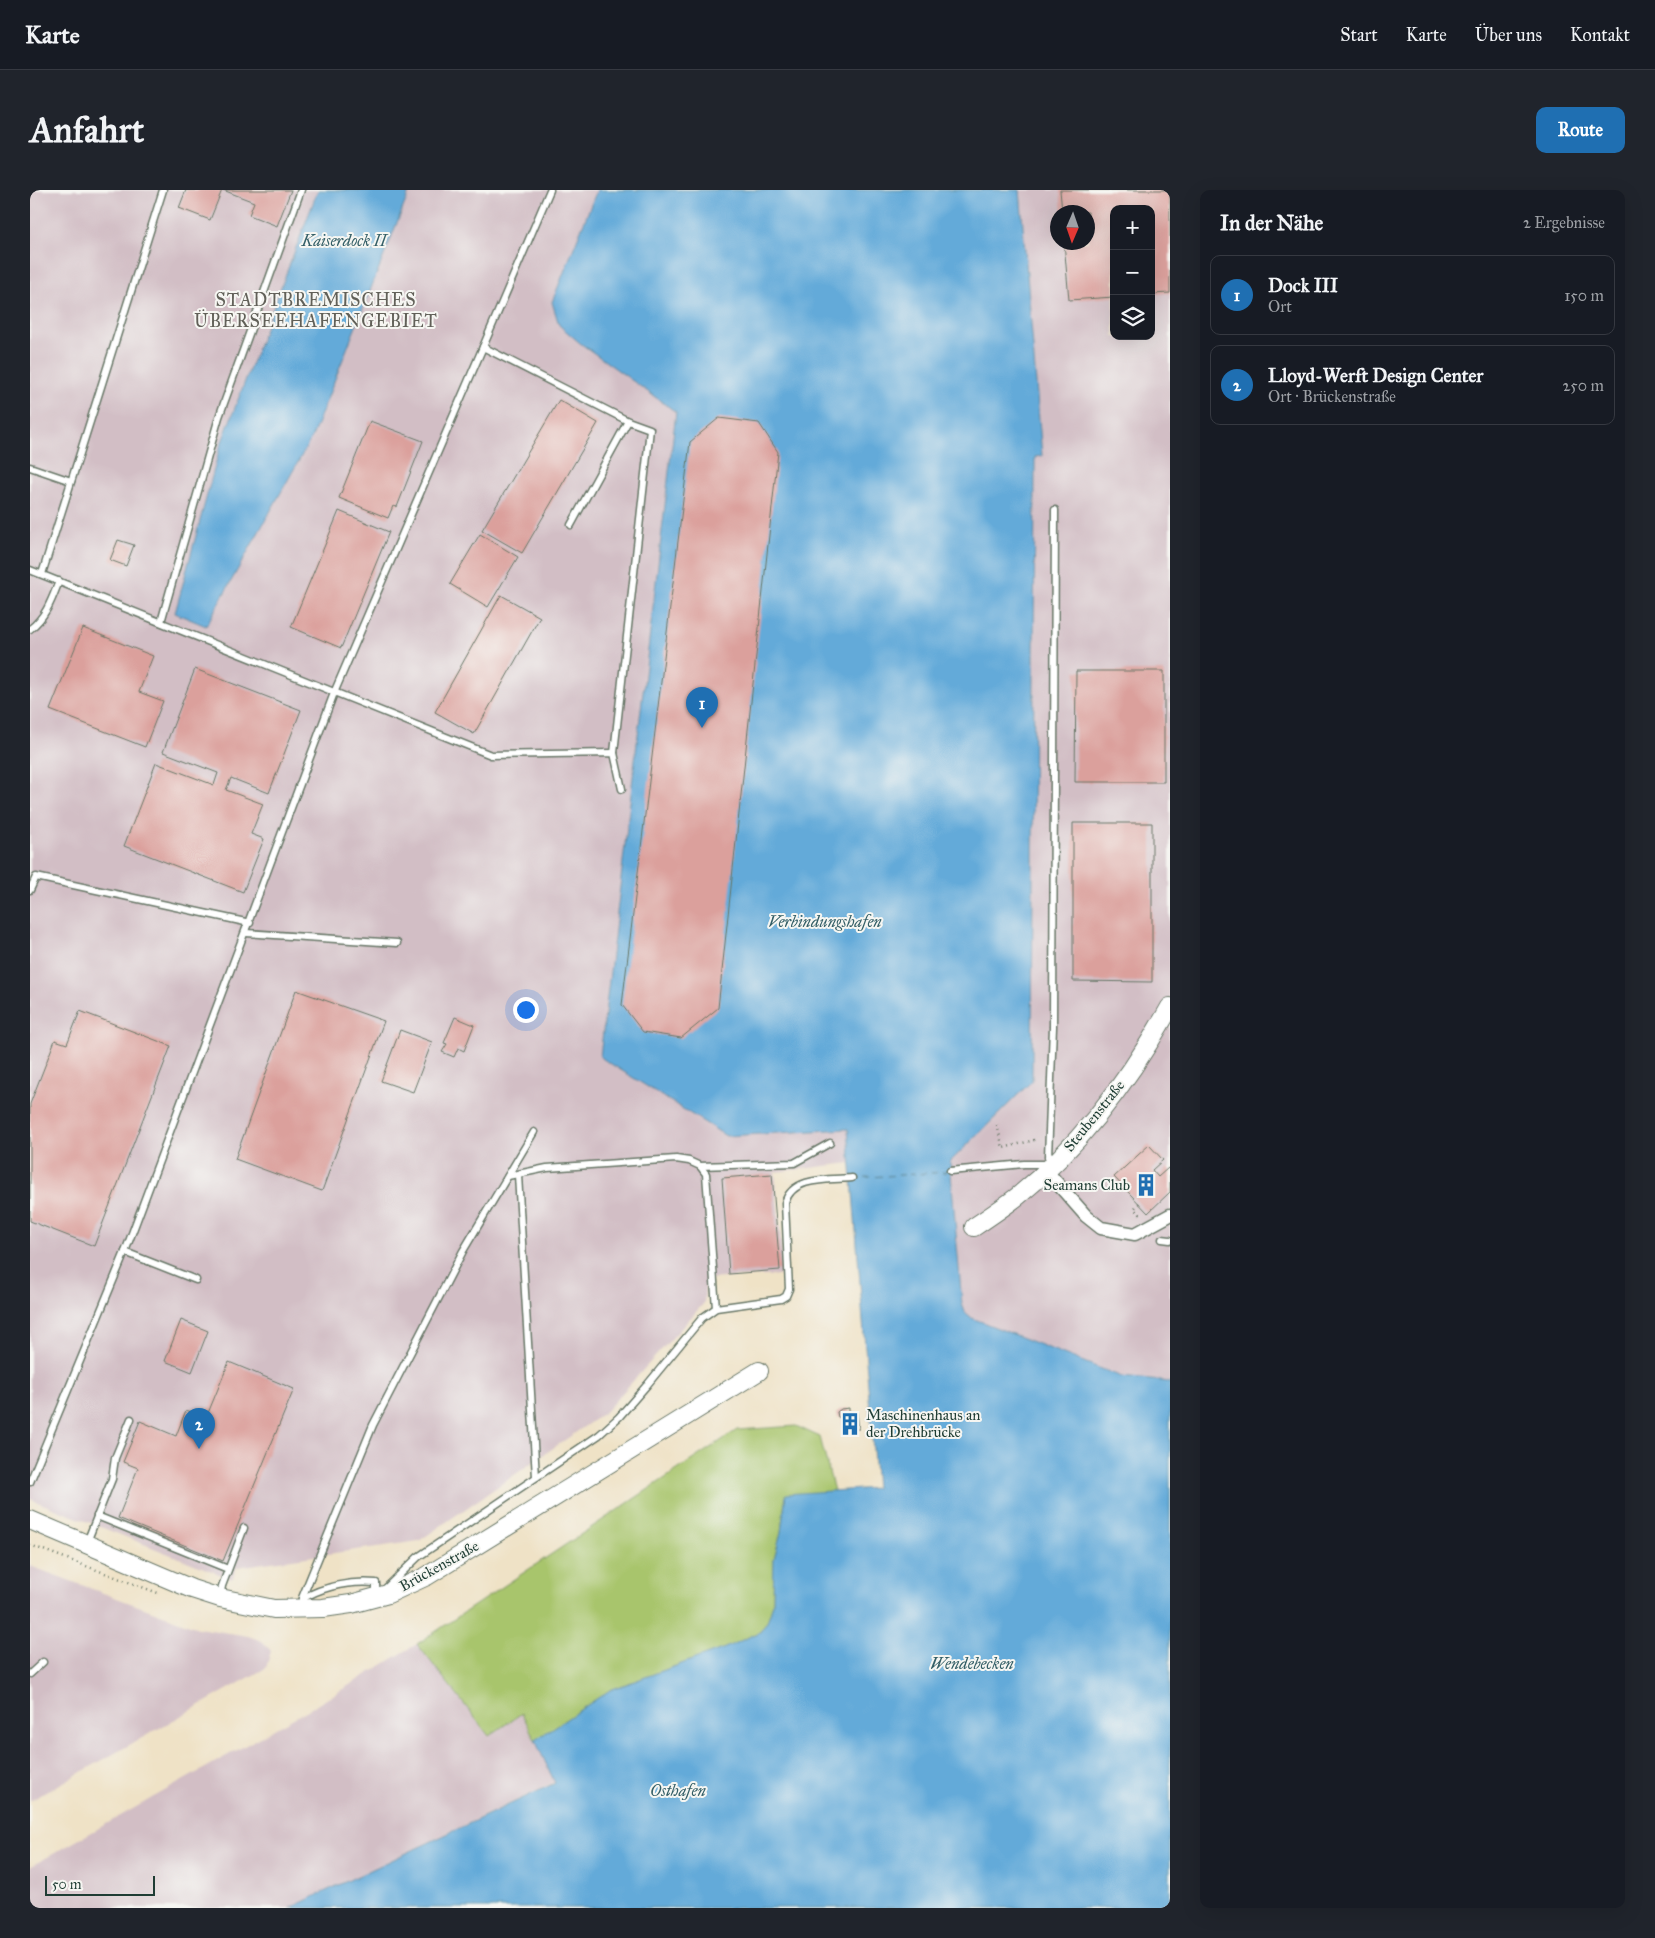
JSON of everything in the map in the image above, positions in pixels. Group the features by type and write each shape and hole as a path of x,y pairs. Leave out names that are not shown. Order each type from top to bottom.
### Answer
{"street":[{"name":"Steubenstraße","path":"974,1227 1017,1196 1052,1165 1089,1127 1129,1073 1170,1006"},
{"path":"1052,1165 1050,1175 1057,1184 1086,1216 1102,1228 1135,1234 1170,1215"},
{"name":"Brückenstraße","path":"30,1520 192,1589 220,1598 274,1609 300,1604 351,1604 388,1594 427,1576 759,1371"}],"lane":[{"path":"42,574 164,190"},
{"path":"161,622 219,417 301,190"},
{"path":"30,1482 125,1252 250,923 334,693 550,190"},
{"path":"483,347 628,421 650,429 614,753 622,789"},
{"path":"571,525 628,421"},
{"path":"30,467 71,481"},
{"path":"950,1171 1024,1164 1052,1165 1048,1157 1053,1027 1055,510"},
{"path":"30,570 491,755 614,753"},
{"path":"30,630 48,609 59,581"},
{"path":"30,890 36,877 250,923"},
{"path":"246,933 397,943"},
{"path":"300,1604 373,1425 463,1251 534,1132"},
{"path":"700,1166 794,1163 830,1143"},
{"path":"508,1176 547,1168 676,1158 690,1161 700,1166 706,1174 716,1308"},
{"path":"518,1175 536,1477"},
{"path":"376,1597 418,1557 598,1435 619,1417 702,1318 716,1308 780,1299 786,1296 789,1289 785,1203 787,1194 793,1188 803,1183 852,1178"},
{"path":"1162,1239 1170,1240"},
{"path":"125,1252 196,1280"},
{"path":"86,1544 112,1479 115,1458 131,1419"},
{"path":"97,1516 228,1569"},
{"path":"220,1598 222,1586 244,1528"},
{"path":"30,1674 43,1662"}],"path":[{"path":"997,1125 1003,1148 1049,1136"}],"shaded area":[{"path":"30,190 597,190 552,302 580,343 676,412 600,1057 726,1136 848,1129 851,1163 775,1172 784,1275 706,1279 704,1303 604,1413 419,1541 237,1567 232,1579 30,1499"},
{"path":"1020,190 1170,190 1170,1382 1122,1377 972,1318 965,1312 962,1304 950,1162 1032,1081 1035,457 1042,456"},
{"path":"30,1566 198,1628 248,1636 262,1641 271,1651 266,1668 30,1801"},
{"path":"417,1644 489,1736 522,1713 555,1782 290,1908 30,1908 30,1867 315,1706"}],"green space":[{"path":"796,1426 820,1437 834,1491 786,1495 781,1532 774,1559 773,1604 767,1622 760,1632 725,1648 610,1690 535,1740 522,1713 489,1736 417,1644 737,1430"}],"water":[{"name":"Kaiserdock II","path":"318,190 410,190 312,437 206,626 175,613 220,447"},
{"path":"597,190 1020,190 1042,456 1035,457 1032,1081 950,1162 962,1304 965,1312 972,1318 1122,1377 1170,1382 1170,1908 290,1908 555,1783 535,1740 610,1690 725,1648 760,1632 767,1622 773,1604 774,1559 781,1532 786,1494 876,1488 848,1129 726,1136 600,1057 676,412 580,343 559,325 552,302"}],"building":[{"path":"186,190 222,190 210,220 179,208"},
{"path":"223,190 291,190 277,226 249,215 254,202"},
{"path":"1060,190 1170,190 1170,293 1155,294 1155,205 1110,205 1110,297 1069,300 1065,250 1095,250 1095,205 1061,205"},
{"path":"559,400 598,423 522,553 482,530"},
{"path":"719,418 759,423 778,452 718,1008 681,1038 643,1032 622,1005 690,442"},
{"path":"370,421 423,441 397,507 393,506 388,518 339,498"},
{"path":"339,511 389,532 341,648 291,627"},
{"path":"480,534 518,557 488,607 450,584"},
{"path":"118,540 134,545 126,566 110,560"},
{"path":"501,595 540,617 474,734 435,712"},
{"path":"83,628 153,656 139,692 163,701 145,747 50,710"},
{"path":"195,669 301,710 269,793 231,778 226,790 263,804 251,834 264,839 243,892 124,846 156,763 214,785 218,773 163,752"},
{"path":"1076,671 1164,671 1164,782 1075,782"},
{"path":"1073,823 1152,823 1152,982 1073,981"},
{"path":"296,990 384,1021 322,1191 235,1159"},
{"path":"80,1011 171,1046 94,1246 30,1221 30,1104 55,1040 67,1044"},
{"path":"455,1017 474,1025 464,1051 458,1048 454,1057 442,1052 447,1044 444,1043"},
{"path":"400,1030 432,1042 413,1092 381,1081"},
{"name":"Seamans Club","path":"1149,1145 1163,1160 1152,1170 1158,1177 1168,1168 1170,1170 1170,1192 1148,1213 1114,1177"},
{"path":"772,1174 780,1270 729,1274 722,1178"},
{"path":"181,1320 208,1331 192,1372 165,1361"},
{"path":"229,1362 294,1389 223,1561 118,1518 138,1468 123,1462 140,1421 176,1436 186,1410 206,1418"},
{"name":"Maschinenhaus an der Drehbrücke","path":"849,1408 849,1412 857,1412 859,1429 843,1430 842,1418 838,1417 837,1412 841,1409"}],"ferry route":[{"path":"854,1178 947,1172"}],"place":[{"name":"Dock III","path":"702,728"},
{"name":"Seamans Club","path":"1146,1185"},
{"name":"Maschinenhaus an der Drehbrücke","path":"850,1424"},
{"name":"Lloyd-Werft Design Center","path":"199,1449"}],"district":[{"name":"STADTBREMISCHES ÜBERSEEHAFENGEBIET","path":"316,310"}],"water label":[{"name":"Verbindungshafen","path":"825,921"},
{"name":"Wendebecken","path":"972,1663"},
{"name":"Osthafen","path":"678,1790"}]}
